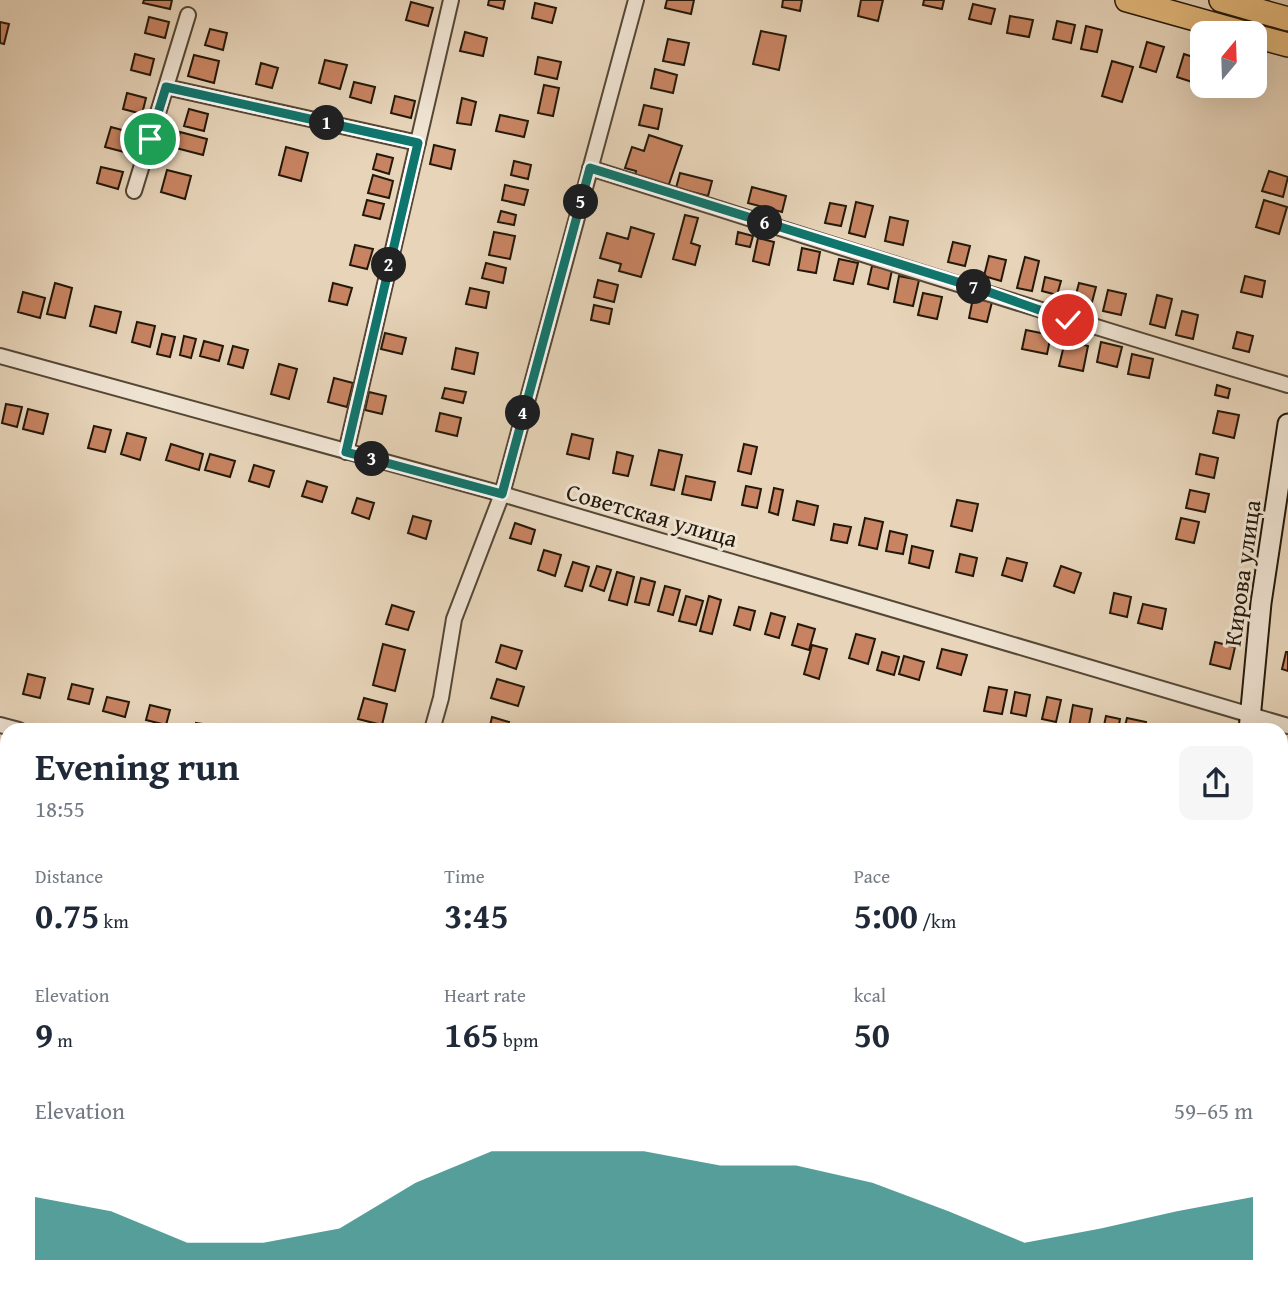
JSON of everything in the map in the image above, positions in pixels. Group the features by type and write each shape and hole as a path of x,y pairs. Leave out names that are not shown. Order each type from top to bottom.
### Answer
{"main road":[{"path":"1127,0 1202,21"},
{"path":"1221,0 1288,19"},
{"path":"1267,39 1288,45"}],"street":[{"path":"346,452 451,0"},
{"path":"434,723 441,698 454,619 502,494 636,0"},
{"path":"134,191 188,15"},
{"path":"166,87 418,143"},
{"path":"590,168 980,289 1068,320 1288,385"},
{"name":"Советская улица","path":"0,356 502,494 1249,722"},
{"name":"Кирова улица","path":"1249,722 1261,603 1288,424"}],"building":[{"path":"144,0 172,0 170,9 143,3"},
{"path":"489,0 505,0 503,9 488,5"},
{"path":"667,0 694,0 691,14 665,8"},
{"path":"783,0 802,0 800,11 782,7"},
{"path":"861,0 883,0 878,21 858,16"},
{"path":"924,0 944,0 942,9 923,5"},
{"path":"411,2 433,8 428,26 406,20"},
{"path":"535,3 556,8 552,23 532,18"},
{"path":"973,4 995,9 991,24 969,19"},
{"path":"1010,16 1033,20 1029,37 1007,33"},
{"path":"149,17 169,22 165,38 145,33"},
{"path":"1057,21 1075,25 1071,43 1053,39"},
{"path":"0,22 9,24 4,44 0,43"},
{"path":"1086,26 1102,30 1097,52 1081,49"},
{"path":"210,29 227,33 223,50 205,45"},
{"path":"761,31 786,36 779,70 753,64"},
{"path":"465,32 487,38 483,56 460,51"},
{"path":"668,39 689,43 684,65 663,61"},
{"path":"1147,42 1164,47 1156,72 1140,67"},
{"path":"135,54 154,59 150,75 131,70"},
{"path":"1184,54 1190,56 1190,81 1177,77"},
{"path":"194,55 219,61 214,83 188,76"},
{"path":"538,57 561,62 557,79 535,74"},
{"path":"325,60 347,65 340,89 319,83"},
{"path":"1112,61 1133,67 1122,102 1102,96"},
{"path":"261,63 278,68 272,88 256,84"},
{"path":"655,69 677,75 673,93 651,88"},
{"path":"354,82 375,87 371,103 350,97"},
{"path":"544,85 559,88 553,116 538,113"},
{"path":"127,93 146,98 142,114 123,109"},
{"path":"395,96 415,101 411,118 391,113"},
{"path":"462,98 476,102 471,125 457,123"},
{"path":"644,105 662,109 658,129 639,125"},
{"path":"189,109 208,114 204,131 184,126"},
{"path":"500,115 528,121 524,137 496,131"},
{"path":"111,127 133,133 128,153 105,147"},
{"path":"180,132 207,139 203,155 176,148"},
{"path":"649,135 682,146 668,187 635,177 636,171 625,168 632,147 644,151"},
{"path":"434,145 455,150 451,169 430,164"},
{"path":"286,147 308,153 301,181 279,175"},
{"path":"377,154 393,158 389,174 373,169"},
{"path":"514,161 531,165 528,179 511,175"},
{"path":"101,167 123,172 118,189 97,183"},
{"path":"167,170 191,176 185,199 161,192"},
{"path":"1269,171 1288,177 1283,197 1262,191"},
{"path":"680,173 712,181 708,196 676,188"},
{"path":"373,175 393,181 389,198 368,193"},
{"path":"505,185 528,190 524,205 502,200"},
{"path":"752,187 786,196 782,212 748,203"},
{"path":"367,200 384,204 380,219 363,215"},
{"path":"1264,200 1287,207 1279,234 1256,227"},
{"path":"856,202 873,206 865,237 849,233"},
{"path":"830,203 846,206 841,226 825,223"},
{"path":"501,211 516,215 514,225 498,222"},
{"path":"685,215 698,218 691,243 700,246 695,265 673,259"},
{"path":"890,217 908,221 903,245 885,241"},
{"path":"631,227 654,234 641,277 619,271 621,264 600,258 607,233 628,239"},
{"path":"494,232 515,236 510,259 489,255"},
{"path":"738,232 753,236 750,247 736,244"},
{"path":"758,238 774,242 769,265 753,261"},
{"path":"953,242 970,246 965,266 948,262"},
{"path":"355,245 373,249 367,269 350,265"},
{"path":"802,248 820,252 816,273 798,270"},
{"path":"989,256 1006,260 1001,281 984,276"},
{"path":"1025,257 1039,261 1032,291 1017,288"},
{"path":"839,259 858,263 853,284 834,280"},
{"path":"486,263 506,268 503,283 482,278"},
{"path":"872,266 892,270 888,289 868,284"},
{"path":"899,276 919,280 913,306 894,302"},
{"path":"1245,276 1265,281 1262,297 1241,292"},
{"path":"1045,277 1061,281 1057,295 1042,291"},
{"path":"598,280 618,285 614,302 594,297"},
{"path":"55,283 72,288 65,318 47,314"},
{"path":"333,283 352,288 347,305 329,301"},
{"path":"1079,283 1096,287 1091,306 1074,302"},
{"path":"470,288 489,292 486,308 466,304"},
{"path":"1108,290 1126,294 1121,315 1103,311"},
{"path":"23,292 45,298 40,318 18,312"},
{"path":"923,293 942,297 937,319 918,315"},
{"path":"1157,295 1172,299 1165,328 1150,324"},
{"path":"973,298 992,302 987,322 969,318"},
{"path":"594,305 612,309 609,324 591,320"},
{"path":"95,306 121,312 116,333 90,326"},
{"path":"1182,311 1198,315 1193,339 1176,335"},
{"path":"137,322 155,326 150,347 132,342"},
{"path":"1026,330 1051,335 1047,354 1022,349"},
{"path":"1237,332 1253,336 1249,352 1233,348"},
{"path":"385,333 406,338 402,354 381,349"},
{"path":"162,334 175,337 170,357 157,354"},
{"path":"184,336 196,339 191,358 180,355"},
{"path":"204,341 223,346 219,361 200,356"},
{"path":"1065,341 1088,346 1083,371 1059,366"},
{"path":"1101,342 1122,347 1117,367 1097,362"},
{"path":"233,346 248,350 243,368 228,364"},
{"path":"456,348 478,353 474,374 452,369"},
{"path":"1132,354 1153,359 1149,378 1128,374"},
{"path":"279,364 297,369 289,399 271,394"},
{"path":"334,378 353,383 347,407 328,402"},
{"path":"1217,385 1230,389 1228,398 1215,395"},
{"path":"445,388 466,392 463,403 442,398"},
{"path":"369,392 386,396 382,414 365,410"},
{"path":"6,404 22,407 17,427 2,423"},
{"path":"28,409 48,414 43,434 23,429"},
{"path":"1218,411 1239,415 1234,438 1213,433"},
{"path":"440,413 461,418 457,436 436,431"},
{"path":"94,426 111,430 105,452 88,448"},
{"path":"127,433 146,438 140,460 121,454"},
{"path":"572,434 593,439 589,459 567,454"},
{"path":"171,444 203,454 199,470 166,460"},
{"path":"744,444 757,447 751,474 738,471"},
{"path":"659,450 682,455 674,490 651,485"},
{"path":"617,452 633,456 628,476 613,473"},
{"path":"210,454 235,461 230,477 205,470"},
{"path":"1200,454 1218,458 1214,478 1196,474"},
{"path":"254,465 274,471 269,487 249,481"},
{"path":"686,476 715,482 711,500 682,494"},
{"path":"307,481 327,487 322,502 302,496"},
{"path":"746,486 761,489 757,508 742,505"},
{"path":"774,488 783,490 778,515 769,512"},
{"path":"1190,490 1209,494 1205,512 1186,508"},
{"path":"357,498 374,503 369,519 352,513"},
{"path":"957,500 978,504 972,531 951,526"},
{"path":"797,501 818,506 814,525 793,520"},
{"path":"413,516 431,521 426,539 408,533"},
{"path":"865,518 883,522 877,549 859,545"},
{"path":"1181,518 1199,522 1194,543 1176,539"},
{"path":"515,523 535,530 531,544 510,538"},
{"path":"834,524 851,527 847,543 831,540"},
{"path":"890,531 907,535 903,554 886,551"},
{"path":"912,546 933,551 929,568 909,563"},
{"path":"544,550 561,555 555,576 538,570"},
{"path":"960,554 977,558 973,576 956,572"},
{"path":"1007,558 1027,563 1022,581 1002,575"},
{"path":"573,562 589,567 582,591 565,586"},
{"path":"597,566 611,570 604,591 590,586"},
{"path":"1061,566 1081,573 1074,593 1054,586"},
{"path":"617,572 634,577 627,605 609,600"},
{"path":"641,578 655,582 649,605 635,602"},
{"path":"665,586 680,590 673,615 658,611"},
{"path":"1114,593 1131,597 1127,617 1110,613"},
{"path":"686,596 703,601 696,625 679,621"},
{"path":"709,596 721,600 712,634 700,631"},
{"path":"1143,604 1166,609 1162,629 1138,623"},
{"path":"392,605 414,612 408,630 386,624"},
{"path":"739,607 755,611 750,630 734,625"},
{"path":"771,613 785,617 779,638 765,634"},
{"path":"798,624 815,629 809,650 792,645"},
{"path":"856,634 875,639 868,664 849,658"},
{"path":"1215,642 1235,647 1230,669 1210,664"},
{"path":"383,644 405,650 395,691 373,685"},
{"path":"501,645 522,651 516,669 496,662"},
{"path":"812,645 827,649 819,679 804,674"},
{"path":"942,649 967,655 961,675 937,668"},
{"path":"882,652 899,657 894,675 877,670"},
{"path":"1288,652 1288,671 1282,669"},
{"path":"904,656 924,662 919,680 899,674"},
{"path":"28,674 45,678 40,698 23,694"},
{"path":"497,679 524,687 518,706 491,698"},
{"path":"72,684 93,689 89,704 68,699"},
{"path":"989,687 1007,690 1002,714 984,711"},
{"path":"1015,692 1030,695 1026,716 1011,713"},
{"path":"107,697 129,702 125,717 103,711"},
{"path":"1047,697 1061,700 1056,722 1042,719"},
{"path":"364,698 387,704 382,723 358,719"},
{"path":"150,705 170,710 167,723 146,720"},
{"path":"1073,705 1092,709 1089,723 1070,723"},
{"path":"1106,716 1120,719 1119,723 1104,723"},
{"path":"492,717 509,722 509,723 491,723"},
{"path":"1127,718 1146,722 1146,723 1126,723"}],"route":[{"path":"150,139 166,87 418,143 346,452 502,494 590,168 980,289 1068,320"}]}
